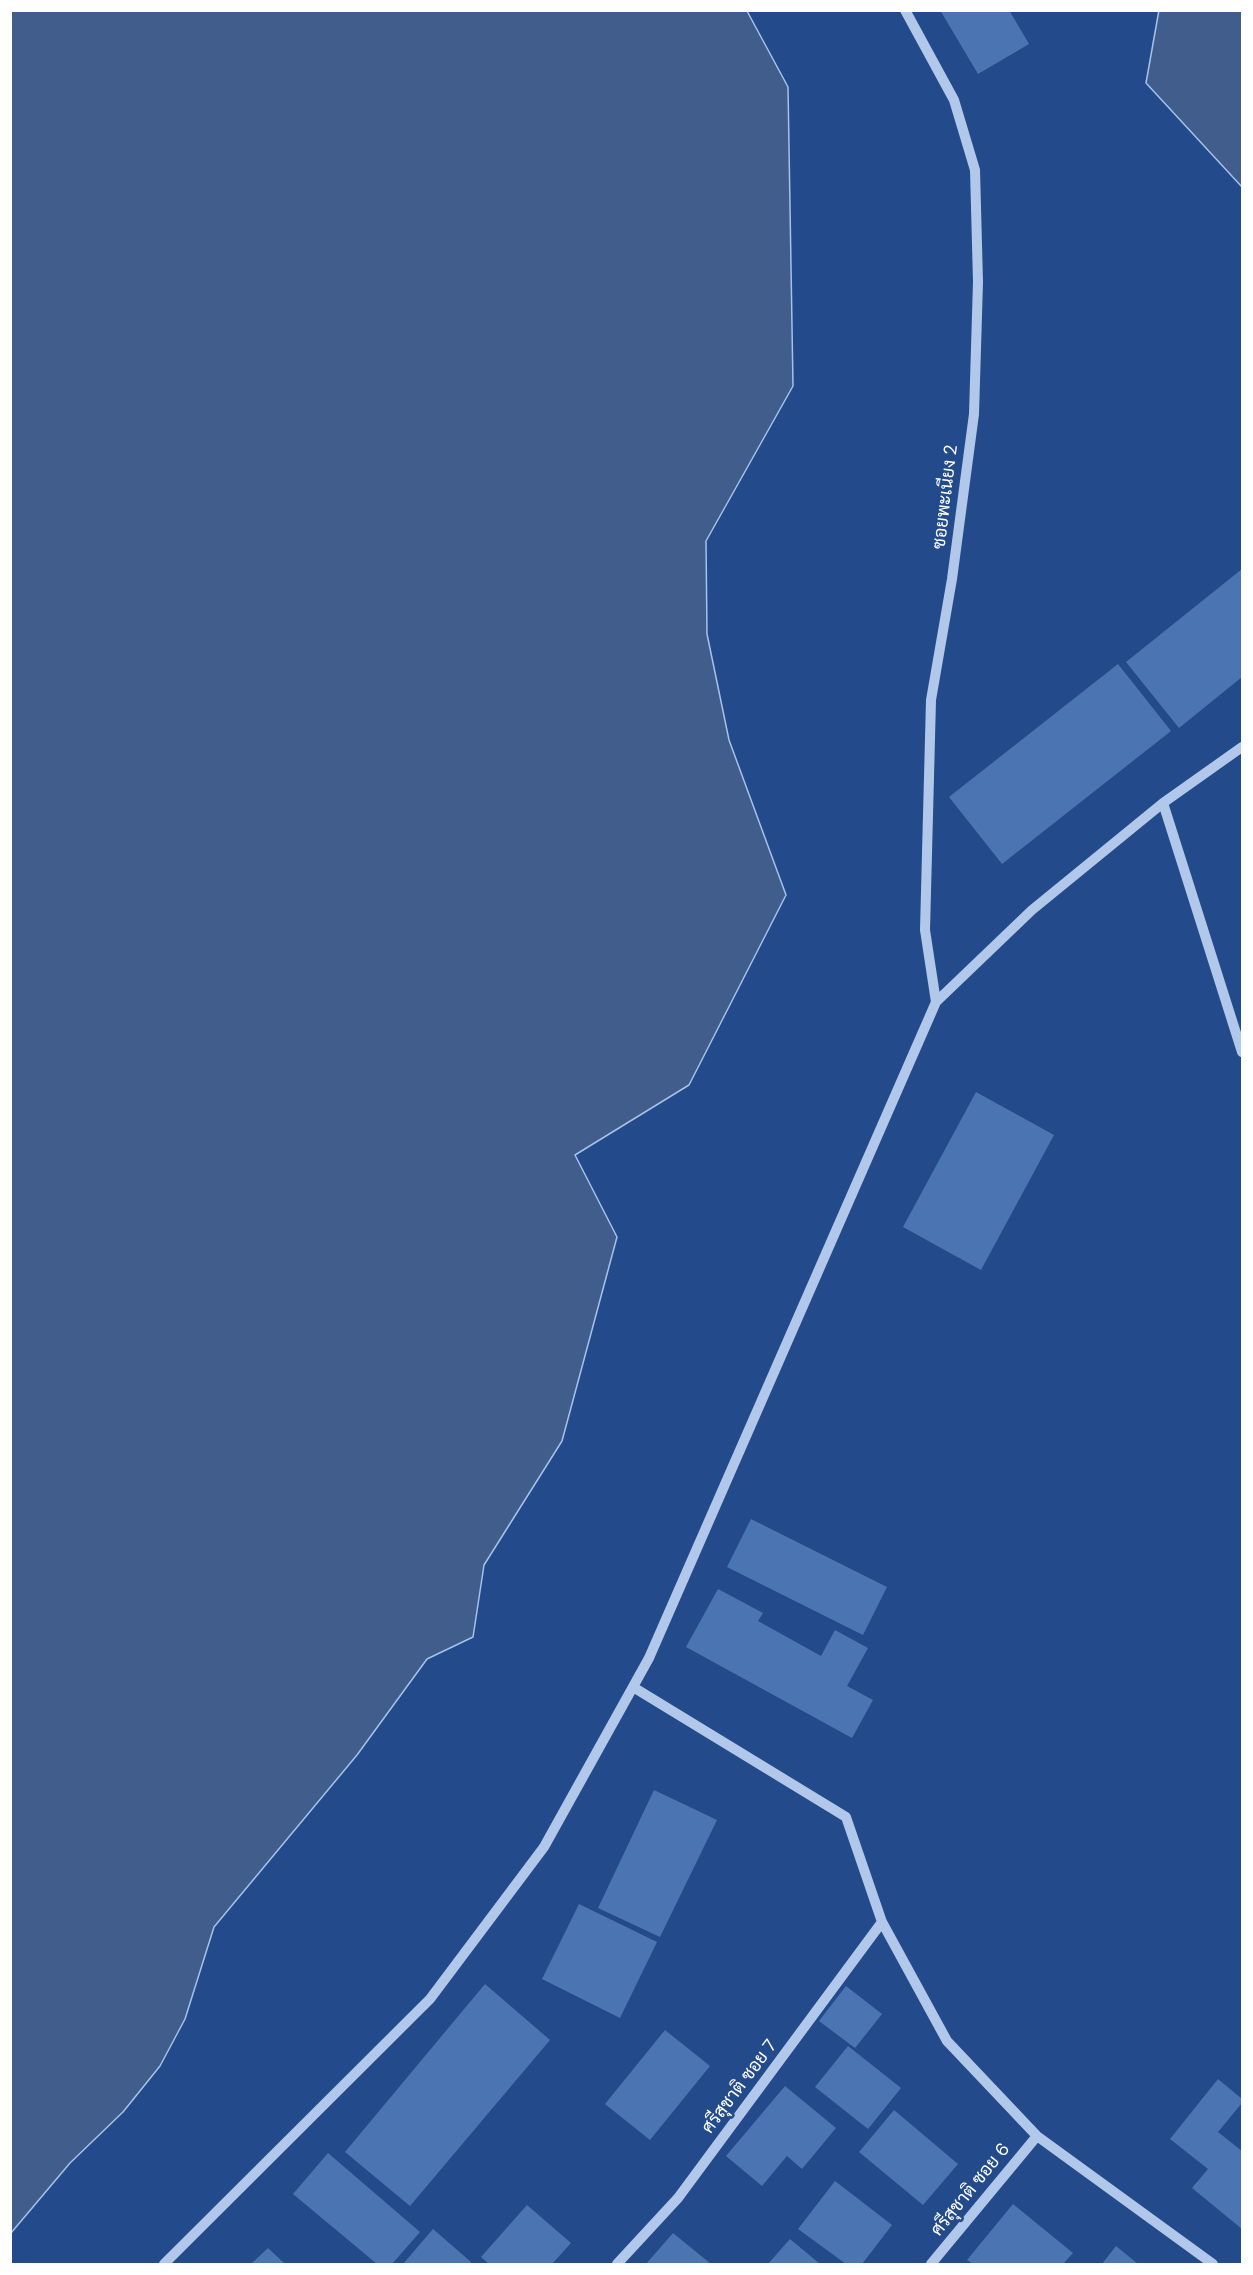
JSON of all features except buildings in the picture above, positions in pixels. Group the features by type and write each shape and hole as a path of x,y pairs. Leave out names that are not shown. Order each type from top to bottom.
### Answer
{"street":[{"name":"ซอยพะเนียง 2","path":"904,10 954,100 975,170 978,282 974,414 952,579 931,700 925,930 936,1002"},
{"path":"164,2265 430,1999 544,1847 649,1658 936,1002 1032,910 1163,803 1242,747"},
{"path":"1163,803 1242,1052"},
{"path":"633,1687 846,1817 882,1922 947,2041 1036,2136 1213,2265"},
{"name":"ศรีสุชาติ ซอย 7","path":"617,2265 678,2198 882,1922"},
{"name":"ศรีสุชาติ ซอย 6","path":"931,2265 1036,2136"}],"water":[{"path":"11,10 747,11 788,87 793,386 706,541 707,634 729,740 786,895 689,1085 575,1155 617,1237 562,1441 484,1565 473,1637 427,1659 357,1755 214,1927 185,2019 160,2066 123,2112 70,2163 11,2233"},
{"path":"1159,10 1242,11 1242,187 1146,83"}]}
